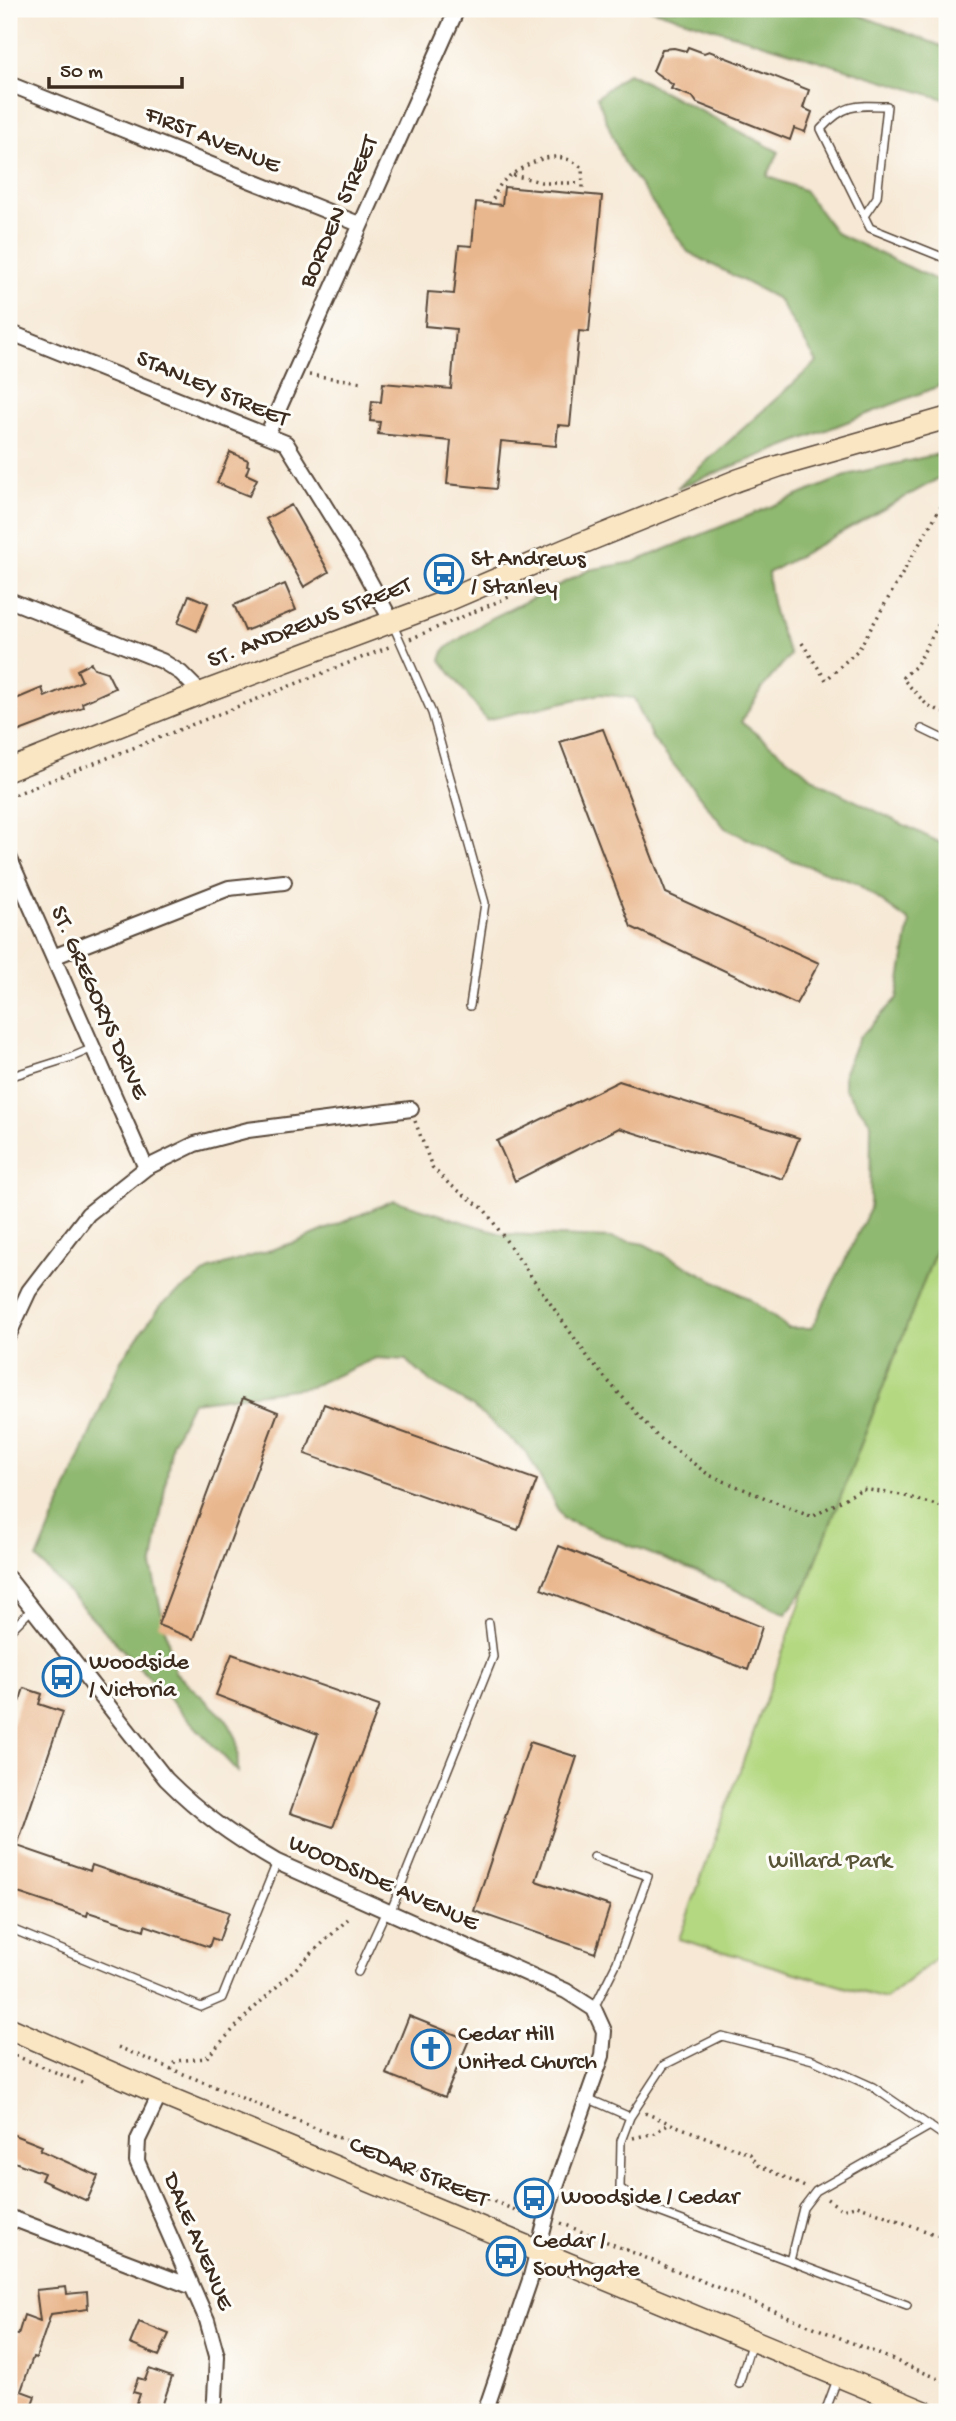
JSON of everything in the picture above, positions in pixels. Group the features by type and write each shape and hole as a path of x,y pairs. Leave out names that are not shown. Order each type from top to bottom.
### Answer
{"main road":[{"name":"ST. ANDREWS STREET","path":"9,769 201,693 439,604 738,480 947,418"},
{"name":"CEDAR STREET","path":"9,2028 916,2411"}],"street":[{"name":"BORDEN STREET","path":"267,435 457,9"},
{"name":"FIRST AVENUE","path":"9,84 359,224"},
{"name":"STANLEY STREET","path":"9,332 286,443 391,621"},
{"path":"9,600 162,660 181,673 201,693"},
{"name":"ST. GREGORYS DRIVE","path":"9,857 146,1168"},
{"path":"53,957 229,888 284,881"},
{"path":"9,1334 29,1291 88,1214 146,1168 195,1144 248,1130 411,1109"},
{"name":"WOODSIDE AVENUE","path":"9,1579 166,1779 195,1808 233,1837 277,1862 566,1991 594,2009"},
{"path":"485,2412 530,2280 551,2200 602,2056 604,2031 594,2009"},
{"name":"DALE AVENUE","path":"160,2094 138,2140 137,2161 207,2320 218,2356 212,2412"},
{"path":"9,2217 190,2286"}],"lane":[{"path":"864,216 877,197 887,106 858,105 836,113 821,128 864,216 870,228 947,259"},
{"path":"391,621 432,713 485,903 470,1006"},
{"path":"922,729 947,741"},
{"path":"9,1077 93,1048"},
{"path":"9,1632 32,1609"},
{"path":"358,1972 388,1912 493,1657 489,1623"},
{"path":"594,1857 648,1875 617,1962 594,2009"},
{"path":"9,1928 201,2007 222,1998 277,1862"},
{"path":"907,2305 643,2206 620,2188 621,2141 630,2117 664,2065 722,2035 813,2060 873,2087 947,2138"},
{"path":"587,2098 630,2117"},
{"path":"790,2261 803,2208 816,2191 930,2126"},
{"path":"739,2384 752,2341"},
{"path":"825,2412 838,2377"}],"path":[{"path":"493,199 501,180 538,159 563,157 572,160 582,168 583,186 545,183 511,175"},
{"path":"309,375 362,382"},
{"path":"802,643 826,680 859,649 947,496"},
{"path":"9,791 16,794 467,617 516,594"},
{"path":"947,617 943,616 916,666 902,678 927,705 947,714"},
{"path":"411,1109 432,1167 449,1184 484,1209 593,1363 657,1436 709,1475 812,1517 862,1489 901,1495 947,1508"},
{"path":"171,2070 175,2061 205,2058 348,1919"},
{"path":"118,2047 527,2215"},
{"path":"9,2053 94,2088"},
{"path":"635,2110 750,2154 758,2165 816,2191 843,2210 857,2205 947,2239"},
{"path":"621,2141 655,2133 669,2123"},
{"path":"559,2222 947,2382"}],"green space":[{"path":"650,9 843,9 947,48 947,100"},
{"path":"628,73 779,152 767,176 804,190 836,233 947,285 947,383 677,488 817,362 778,299 688,252 623,162 597,97"},
{"path":"947,453 947,474 768,573 775,616 790,655 764,686 741,722 821,784 947,846 947,1221 806,1587 786,1614 709,1577 563,1519 526,1452 472,1406 429,1381 406,1360 376,1358 310,1387 192,1402 172,1443 152,1570 175,1672 227,1720 237,1739 238,1772 37,1559 121,1360 162,1304 211,1269 299,1241 394,1200 502,1234 611,1238 644,1244 748,1298 788,1328 812,1328 870,1209 871,1123 844,1088 844,1072 859,1038 897,998 910,922 856,883 791,860 725,828 652,738 634,698 600,694 486,720 441,660 445,649 486,621 589,570 634,562 851,474"},
{"name":"Willard Park","path":"947,1221 947,1950 885,1999 679,1939 806,1587"}],"building":[{"path":"688,47 704,53 709,51 809,90 803,108 812,112 805,132 794,128 790,140 697,103 693,97 671,89 673,85 653,71 662,49 686,51"},
{"path":"504,187 602,196 589,332 579,331 570,426 558,425 556,446 501,441 496,489 447,484 451,441 378,434 380,422 370,421 372,401 381,402 383,383 451,389 456,329 425,326 428,292 454,294 459,245 472,246 476,202 502,205"},
{"path":"230,452 248,460 246,474 257,479 249,496 217,483"},
{"path":"291,505 329,572 304,587 266,519"},
{"path":"285,584 296,610 245,631 234,605"},
{"path":"189,595 208,603 197,631 178,623"},
{"path":"91,663 94,668 107,672 115,688 82,703 83,707 9,735 9,702 42,688 45,697 82,681 77,670"},
{"path":"603,729 666,893 819,963 796,1004 631,927 560,742"},
{"path":"619,1081 799,1138 783,1179 619,1128 515,1181 497,1141"},
{"path":"243,1398 278,1412 194,1639 158,1625"},
{"path":"324,1404 537,1480 518,1530 305,1454"},
{"path":"559,1546 762,1627 748,1670 541,1589"},
{"path":"232,1654 379,1706 333,1827 290,1813 318,1734 216,1695"},
{"path":"24,1688 42,1694 39,1704 63,1712 17,1846 90,1871 92,1865 229,1912 219,1941 212,1938 209,1947 145,1925 144,1930 88,1912 87,1916 9,1890 9,1732"},
{"path":"530,1742 577,1757 536,1881 610,1906 595,1953 474,1911"},
{"name":"Cedar Hill United Church","path":"409,2016 469,2040 445,2097 386,2074"},
{"path":"9,2133 42,2146 40,2150 98,2176 87,2201 41,2180 44,2173 9,2160"},
{"path":"66,2287 67,2294 87,2292 88,2309 51,2314 21,2391 35,2396 29,2412 9,2412 9,2332 18,2335 24,2315 40,2321 36,2290"},
{"path":"139,2322 169,2334 159,2356 130,2344"},
{"path":"149,2369 172,2377 160,2412 134,2412 140,2394 133,2392 138,2378 145,2380"}],"place":[{"name":"St Andrews / Stanley","path":"444,574"},
{"name":"Woodside / Victoria","path":"62,1677"},
{"name":"Cedar Hill United Church","path":"431,2049"},
{"name":"Woodside / Cedar","path":"534,2198"},
{"name":"Cedar / Southgate","path":"506,2256"}]}
